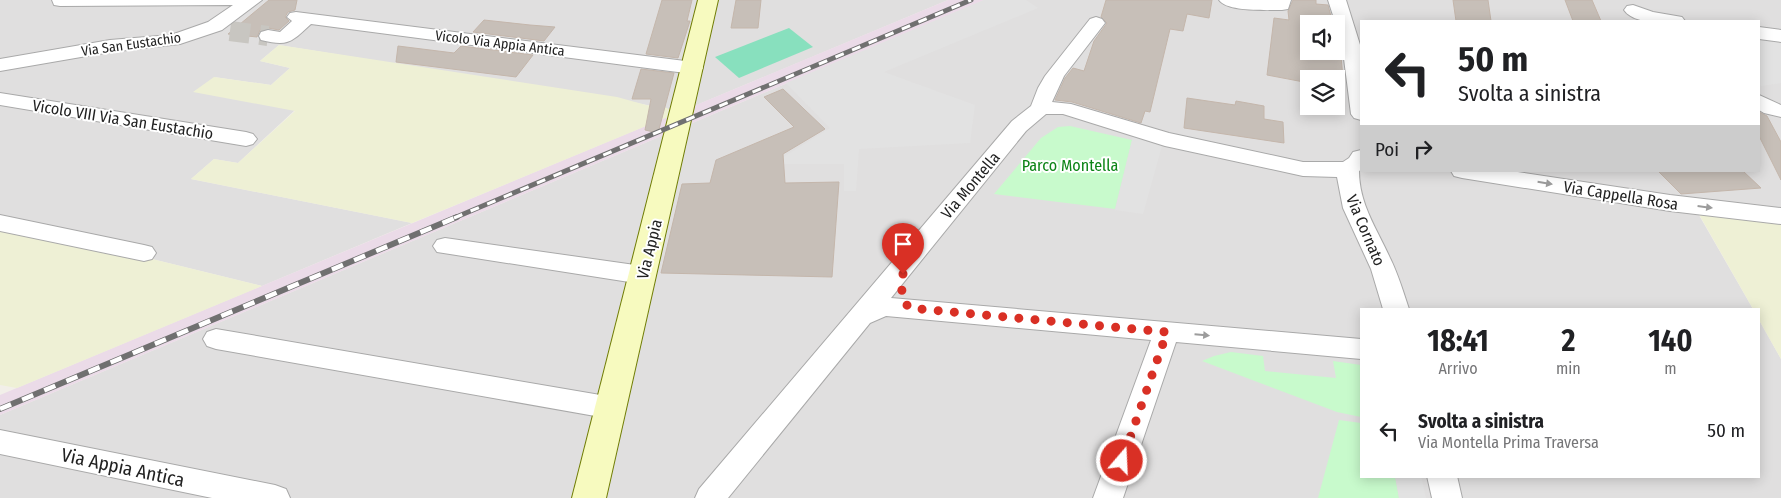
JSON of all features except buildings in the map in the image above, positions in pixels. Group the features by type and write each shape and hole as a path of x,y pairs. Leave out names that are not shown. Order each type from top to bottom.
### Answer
{"street":[{"path":"60,1 253,0"},
{"name":"Via San Eustachio","path":"0,66 110,46 173,40 210,28 253,0"},
{"name":"Via Appia","path":"588,498 612,408 708,0"},
{"path":"1228,0 1238,3 1282,5 1282,0"},
{"path":"1337,0 1351,43 1360,107"},
{"path":"1626,5 1649,20"},
{"path":"1626,5 1649,16 1671,20"},
{"name":"Vicolo Via Appia Antica","path":"268,36 284,38 301,18 693,68"},
{"path":"1096,23 1052,79 1041,98 1041,108 1064,108 1165,138 1303,168 1334,170 1357,163"},
{"path":"210,28 230,30"},
{"path":"1760,33 1781,36"},
{"name":"Vicolo VIII Via San Eustachio","path":"0,99 246,140"},
{"name":"Via Montella","path":"710,498 1019,126 1041,108"},
{"name":"Via Cornato","path":"1357,163 1347,178 1351,202 1382,268 1396,308"},
{"path":"1303,168 1317,175 1351,202"},
{"name":"Via Cappella Rosa","path":"1468,172 1670,203 1781,216"},
{"path":"0,223 144,253"},
{"path":"445,246 642,275"},
{"path":"905,263 902,295 905,304 910,308"},
{"path":"860,317 884,307 910,308 1360,349"},
{"path":"1108,498 1167,332"},
{"path":"216,338 612,408"},
{"name":"Via Appia Antica","path":"0,442 275,498"},
{"path":"1442,478 1447,498"}],"shaded area":[{"path":"0,0 948,0 675,114 657,107 632,102 279,45 260,61 290,68 271,85 214,77 295,110 238,163 214,159 191,179 412,223 262,286 152,259 0,228"},
{"path":"948,0 984,0 0,415 0,395"},
{"path":"984,0 1781,0 1781,220 1696,210 1752,308 1360,308 1360,478 1760,478 1760,322 1781,359 1781,498 0,498 0,415"},
{"path":"984,0 1026,0 1038,8 884,72 975,105 970,143 859,149 856,191 844,191 844,164 772,164 830,128 786,83"},
{"path":"1760,35 1781,38 1781,83 1761,86"},
{"path":"1134,132 1163,142 1143,214 1115,210"},
{"path":"1395,478 1421,478 1426,498 1399,498"}],"green space":[{"path":"789,28 813,47 739,78 715,57"},
{"path":"279,45 617,97 646,105 667,108 675,114 412,223 191,179 214,159 238,163 295,111 193,92 214,77 271,85 290,68 260,61"},
{"name":"Parco Montella","path":"1070,126 1132,140 1115,209 994,194 1041,138 1058,127"},
{"path":"1696,209 1781,220 1781,359 1760,322 1760,308 1752,308"},
{"path":"0,228 152,259 262,286 17,388 0,385"},
{"path":"1231,352 1263,356 1265,371 1336,378 1333,361 1360,365 1360,417 1337,412 1202,361"},
{"path":"1339,420 1360,423 1360,478 1395,478 1399,498 1318,498"}],"tunnel":[{"path":"230,31 268,36"}],"railway":[{"path":"454,218 971,0"},
{"path":"0,409 457,217"}],"route":[{"path":"903,274 902,295 905,304 910,308 1167,332 1122,461"}]}
